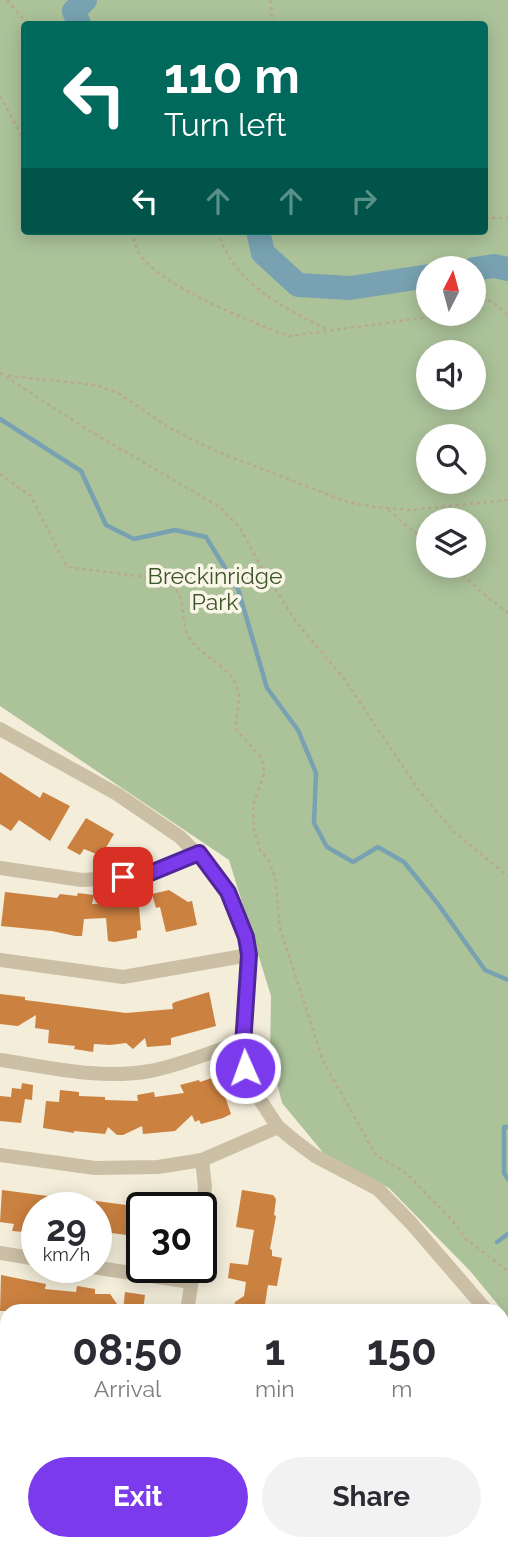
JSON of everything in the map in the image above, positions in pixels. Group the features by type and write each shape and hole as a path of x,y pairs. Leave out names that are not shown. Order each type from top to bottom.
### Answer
{"street":[{"path":"0,729 117,794 199,853 228,892 246,937 249,955 243,1042 245,1068 256,1094 278,1127 315,1156 378,1189 481,1304"},
{"path":"0,868 82,880 143,876 199,853"},
{"path":"0,960 123,976 249,955"},
{"path":"0,1060 88,1074 135,1073 190,1061 243,1042"},
{"path":"0,1155 95,1168 127,1169 202,1160 278,1127"},
{"path":"202,1160 204,1192"},
{"path":"0,1253 21,1256"},
{"path":"188,1304 191,1283"}],"path":[{"path":"7,0 25,21"},
{"path":"270,0 273,21"},
{"path":"0,96 21,134"},
{"path":"488,218 508,218"},
{"path":"133,235 137,251 154,268 195,295 279,333 290,336 416,319"},
{"path":"219,235 242,275 263,293 328,330"},
{"path":"486,300 491,300 508,315"},
{"path":"0,373 88,430 220,507 240,528 297,623 344,680 420,792 454,832 508,876"},
{"path":"5,376 96,385 120,394 168,427 213,450 347,502 410,510 508,500"},
{"path":"0,474 31,496 67,567 160,579 170,583 178,592 190,638 233,679 239,693 236,729 263,760 264,774 253,805 254,830 260,850 269,862 278,887 280,928 323,1061 376,1155 406,1173 453,1221 466,1239 508,1271"},
{"path":"386,508 416,533"},
{"path":"466,578 508,612"}],"green space":[{"name":"Breckinridge Park","path":"0,0 508,0 508,1304 497,1304 471,1272 389,1188 326,1156 282,1103 270,1055 271,996 229,860 0,706"}],"building":[{"path":"0,772 40,798 43,792 70,806 50,841 19,820 11,831 0,824"},
{"path":"86,818 114,834 101,856 84,849 80,855 67,848"},
{"path":"169,890 188,902 192,901 197,925 166,932 160,907 156,908 152,894"},
{"path":"5,892 57,898 60,894 77,896 78,893 94,895 92,904 135,903 139,906 141,930 137,931 137,938 114,942 108,941 106,918 84,919 82,936 1,926"},
{"path":"209,992 216,1026 171,1038 171,1045 147,1047 145,1038 133,1049 126,1043 94,1044 93,1052 74,1049 75,1046 48,1043 49,1030 35,1028 36,1015 18,1026 0,1024 0,994 25,997 25,1000 126,1013 173,1009 172,1004 175,1002"},
{"path":"218,1076 231,1114 223,1118 201,1124 199,1120 195,1122 192,1115 175,1131 143,1134 142,1126 123,1135 117,1135 108,1127 105,1134 43,1128 46,1101 59,1102 60,1090 79,1092 79,1096 105,1097 105,1100 138,1101 137,1095 154,1092 155,1097 184,1093 180,1085"},
{"path":"22,1083 33,1085 32,1100 25,1099 21,1123 0,1121 0,1096 11,1097 12,1088 21,1089"},
{"path":"2,1190 21,1192 21,1232 12,1231 14,1224 0,1222"},
{"path":"242,1190 273,1195 276,1199 276,1216 270,1249 272,1256 282,1258 277,1286 268,1285 265,1304 235,1304 244,1296 246,1282 228,1278 230,1263 248,1265 254,1230 236,1227"},
{"path":"112,1203 126,1205 126,1235 112,1233"},
{"path":"1,1275 21,1279 21,1283 46,1284 45,1289 76,1292 77,1286 95,1289 95,1294 110,1294 117,1304 0,1304"},
{"path":"125,1292 145,1295 144,1304 124,1304"}],"waterway":[{"path":"78,21 74,11 85,0"},
{"path":"259,235 263,253 298,285 350,288 416,278"},
{"path":"486,267 508,269"},
{"path":"0,419 81,471 106,525 134,539 175,530 206,537 238,589 267,688 298,730 316,773 314,823 327,847 353,862 378,847 404,862 485,970 508,980"},
{"path":"508,1127 504,1127 504,1173 508,1179"},
{"path":"497,1242 508,1234"}],"route":[{"path":"123,877 143,876 199,853 228,892 246,937 249,955 243,1045 245,1068"}]}
